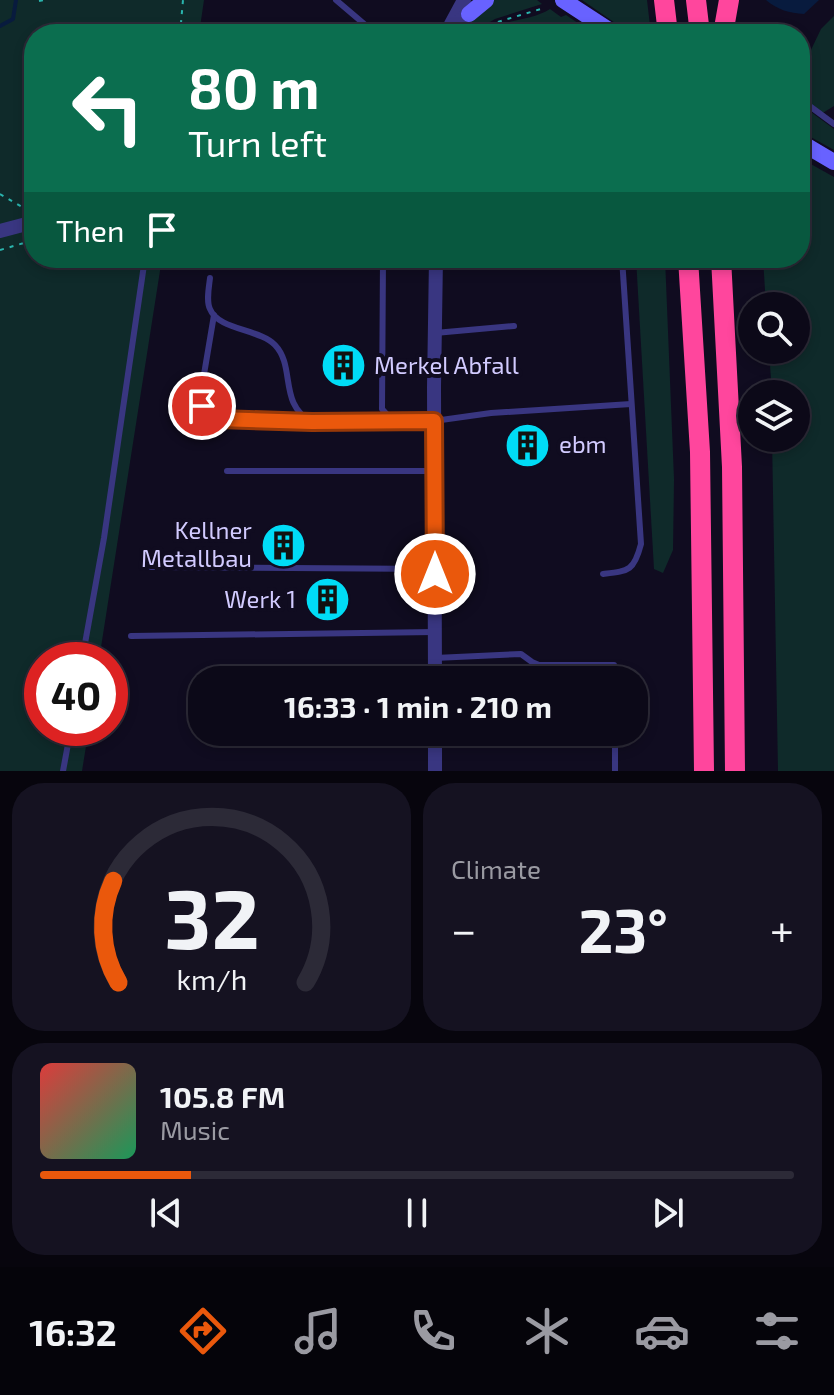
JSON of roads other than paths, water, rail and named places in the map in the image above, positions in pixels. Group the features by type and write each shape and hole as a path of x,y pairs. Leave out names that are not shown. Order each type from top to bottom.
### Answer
{"highway":[{"path":"664,0 667,24"},
{"path":"696,0 699,24"},
{"path":"725,24 729,0"},
{"path":"689,268 700,452 704,771"},
{"path":"722,268 732,467 735,771"}],"main road":[{"path":"467,7 483,0"},
{"path":"566,2 600,24"},
{"path":"810,148 834,162"}],"street":[{"path":"452,24 467,7"},
{"path":"0,231 24,225"},
{"path":"435,666 436,268"},
{"path":"435,746 435,771"}],"lane":[{"path":"336,0 364,24"},
{"path":"810,106 834,124"},
{"path":"85,642 104,538 144,268"},
{"path":"383,268 382,409 397,422"},
{"path":"603,574 631,568 637,560 641,544 623,268"},
{"path":"210,278 209,308 222,322 262,337 277,348 282,355 292,400 303,417 312,422"},
{"path":"214,315 200,398 207,412 219,419 434,421 491,413 631,404"},
{"path":"435,333 514,326"},
{"path":"227,471 434,471"},
{"path":"151,567 435,569"},
{"path":"131,636 435,632"},
{"path":"435,658 521,654 539,665 614,666"},
{"path":"63,771 68,746"},
{"path":"615,746 615,771"}],"water":[{"path":"766,0 819,0 804,14 784,10"}],"waterway":[{"path":"0,26 13,19 16,0"}],"place":[{"name":"Merkel Abfall","path":"343,366"},
{"name":"ebm","path":"528,445"},
{"name":"Kellner Metallbau","path":"283,545"},
{"name":"Werk 1","path":"327,600"}]}
